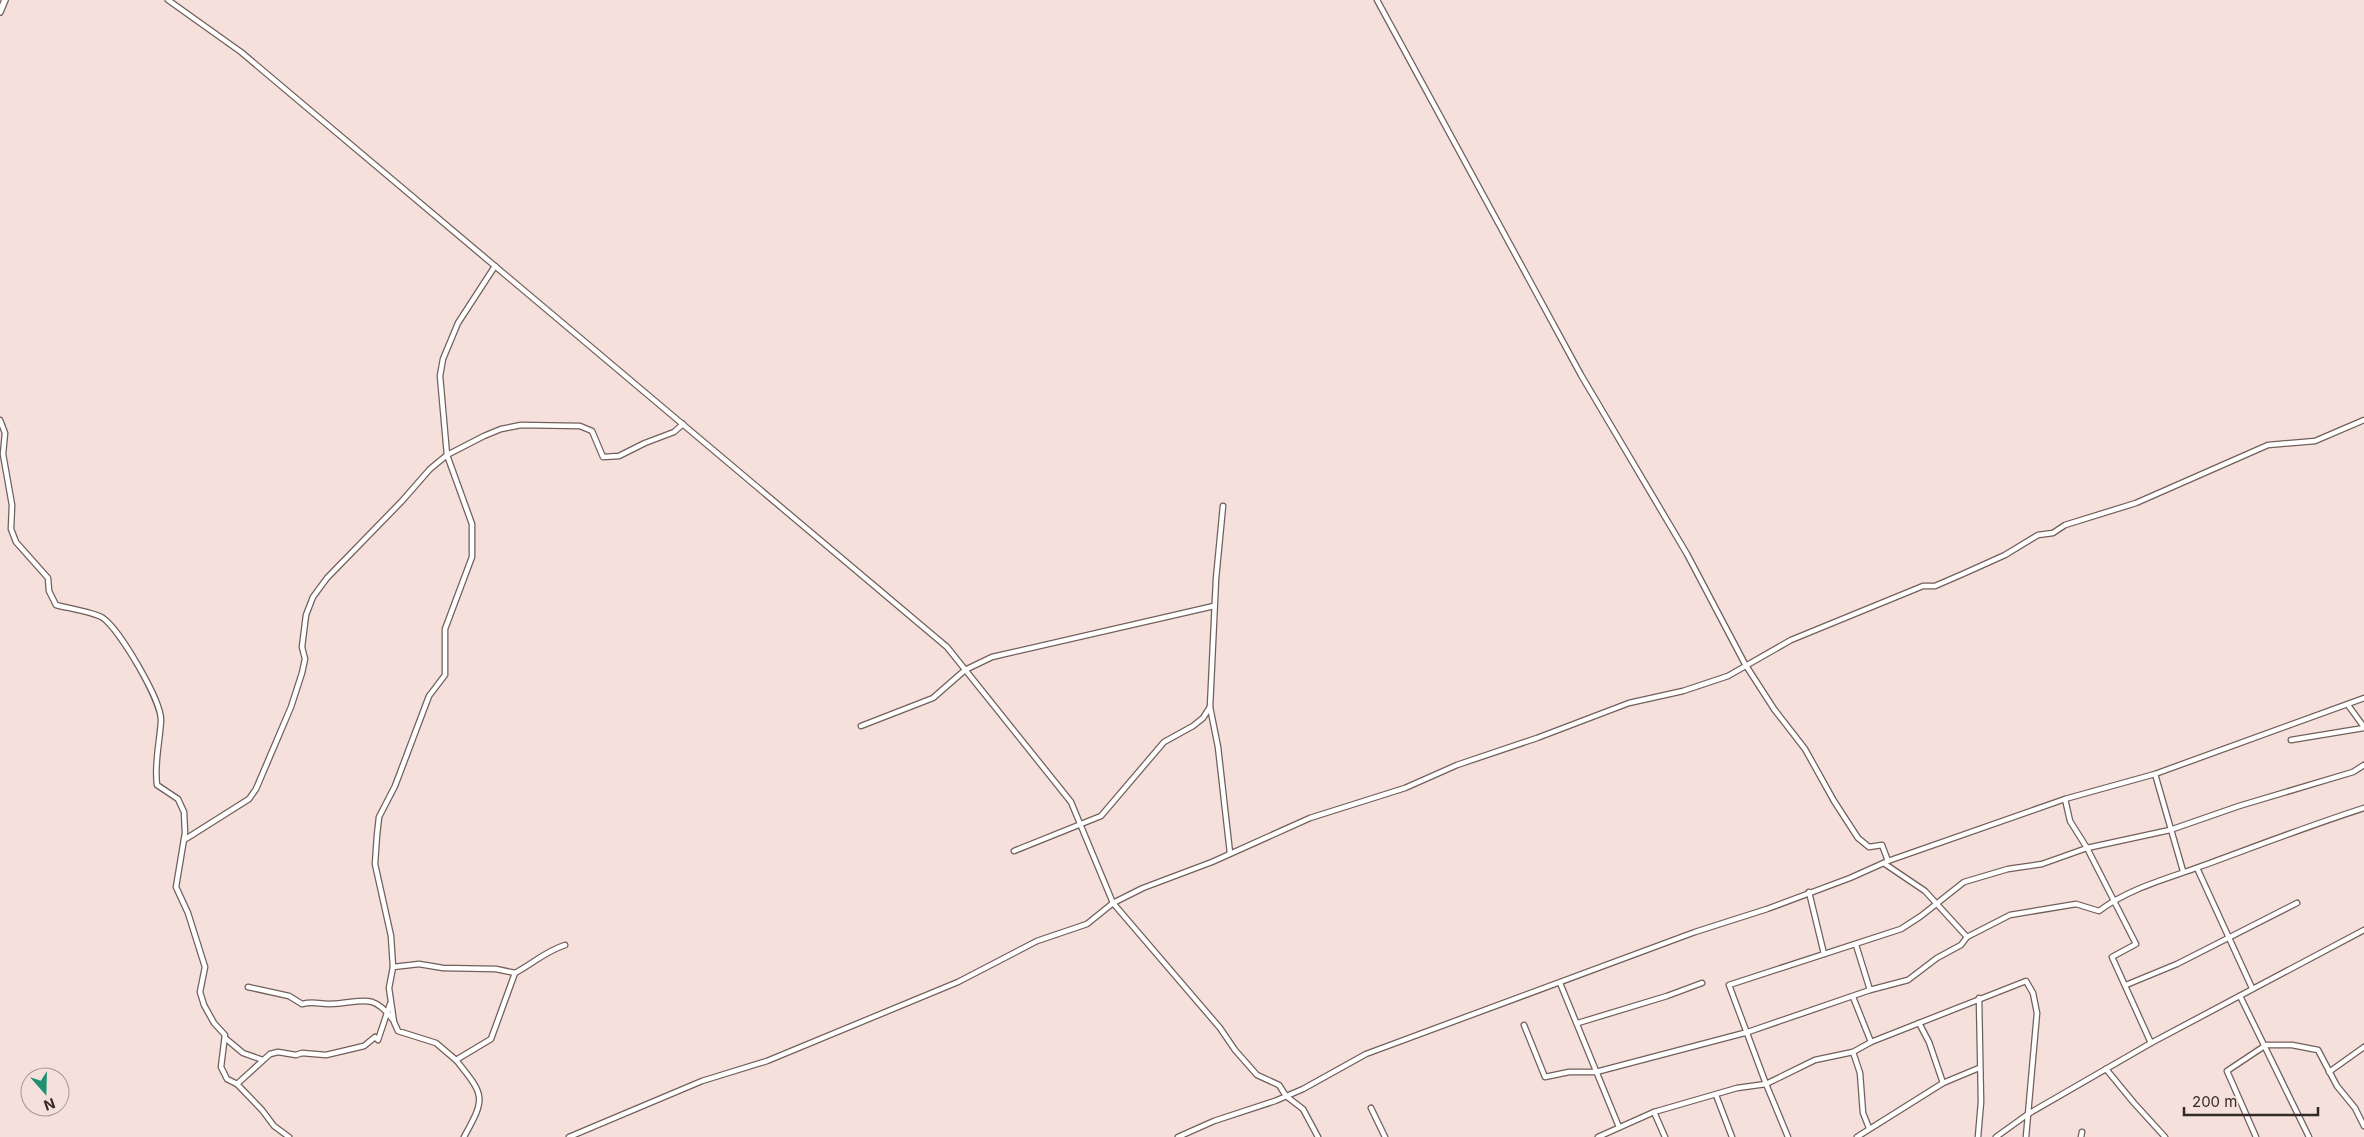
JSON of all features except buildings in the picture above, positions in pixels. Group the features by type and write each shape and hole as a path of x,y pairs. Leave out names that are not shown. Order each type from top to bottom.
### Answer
{"street":[{"path":"0,12 5,0"},
{"path":"168,0 241,52 948,647 1070,802 1114,903 1220,1028 1254,1072 1264,1080 1279,1085 1286,1096 1305,1111 1318,1137"},
{"path":"1377,0 1582,375 1687,554 1745,664 1774,709 1805,749 1834,801 1858,838 1869,847 1882,845 1886,863 1925,892 1967,938"},
{"path":"394,1022 389,988 393,967 390,929 375,864 379,817 395,786 430,696 445,675 445,629 472,557 472,524 447,455 440,376 443,359 458,323 495,266"},
{"path":"0,420 5,433 3,454 12,505 11,529 16,542 48,578 49,591 56,605 102,617 117,632 152,691 161,718 155,768 157,784 178,799 184,812 184,840 176,887 188,913 205,967 200,992 214,1023 225,1035 225,1038 243,1053 264,1060"},
{"path":"569,1137 702,1081 767,1061 958,982 1037,941 1087,924 1114,903 1143,888 1164,882 1310,818 1404,788 1457,765 1537,738 1629,703 1683,691 1728,676 1745,664 1790,640 1923,586 1935,586 2005,555 2038,534 2053,532 2065,525 2136,503 2268,445 2315,441 2364,420"},
{"path":"184,840 249,799 256,788 294,699 305,659 302,648 306,615 313,597 327,578 402,501 430,469 447,455 484,436 502,429 521,425 580,426 592,431 603,457 619,456 674,432 683,424"},
{"path":"1223,506 1214,606 1210,707 1218,747 1230,853"},
{"path":"861,726 933,698 965,670 992,657 1214,606"},
{"path":"1178,1137 1214,1121 1275,1101 1303,1089 1366,1054 1695,932 1766,909 1886,863 2065,799 2156,774 2364,698"},
{"path":"2291,740 2364,728 2348,704"},
{"path":"1014,851 1101,816 1164,742 1193,726 1203,718 1210,707"},
{"path":"1788,1137 1729,985 1856,945 1900,929 1921,916 1935,903 1964,882 2008,870 2042,864 2087,848 2170,830 2239,806 2353,772 2364,765"},
{"path":"2156,774 2170,830 2183,871"},
{"path":"2065,799 2070,821 2087,848 2136,944 2112,957 2151,1043"},
{"path":"1524,1025 1545,1077 1569,1072 1596,1072 1748,1032 1870,990 1908,980 1937,958 1961,945 1967,938 2010,914 2076,904 2099,911 2114,900 2183,871 2197,868 2265,841 2364,808"},
{"path":"2197,868 2230,936 2252,988"},
{"path":"1809,892 1824,954"},
{"path":"2126,985 2176,964 2297,903"},
{"path":"1996,1137 2028,1114 2151,1043 2364,930"},
{"path":"456,1060 491,1039 510,981 515,973 532,964 546,952 565,945"},
{"path":"1856,945 1870,990"},
{"path":"393,967 419,964 443,968 496,969 515,973"},
{"path":"1598,1137 1610,1135 1619,1127 1654,1112 1716,1096 1737,1088 1766,1084 1815,1060 1853,1052 1871,1042 1978,998 2026,981 2033,993 2037,1013 2026,1137"},
{"path":"1560,983 1619,1127"},
{"path":"1578,1023 1667,996 1702,983"},
{"path":"248,987 290,996 302,1004 314,1001 329,1004 360,1000 374,1002 386,1011 398,1030 436,1043 456,1060 478,1091 480,1106 464,1137"},
{"path":"2240,996 2266,1045 2309,1137"},
{"path":"1852,997 1871,1042"},
{"path":"1978,998 1981,1102 1978,1137"},
{"path":"237,1084 270,1054 278,1052 296,1055 326,1055 364,1046 375,1038 378,1040 382,1032 386,1011 391,1003"},
{"path":"1918,1023 1929,1042 1943,1083"},
{"path":"225,1038 221,1067 227,1079 237,1084 262,1110 274,1126 289,1137"},
{"path":"2256,1137 2227,1071 2266,1045 2292,1045 2318,1050 2329,1072 2355,1108 2364,1126"},
{"path":"2329,1072 2364,1047"},
{"path":"1853,1052 1860,1073 1863,1113 1869,1128"},
{"path":"1857,1137 1943,1083 1979,1068"},
{"path":"2106,1069 2165,1137"},
{"path":"1716,1096 1732,1137"},
{"path":"1371,1108 1385,1137"},
{"path":"1654,1112 1665,1137"}]}
